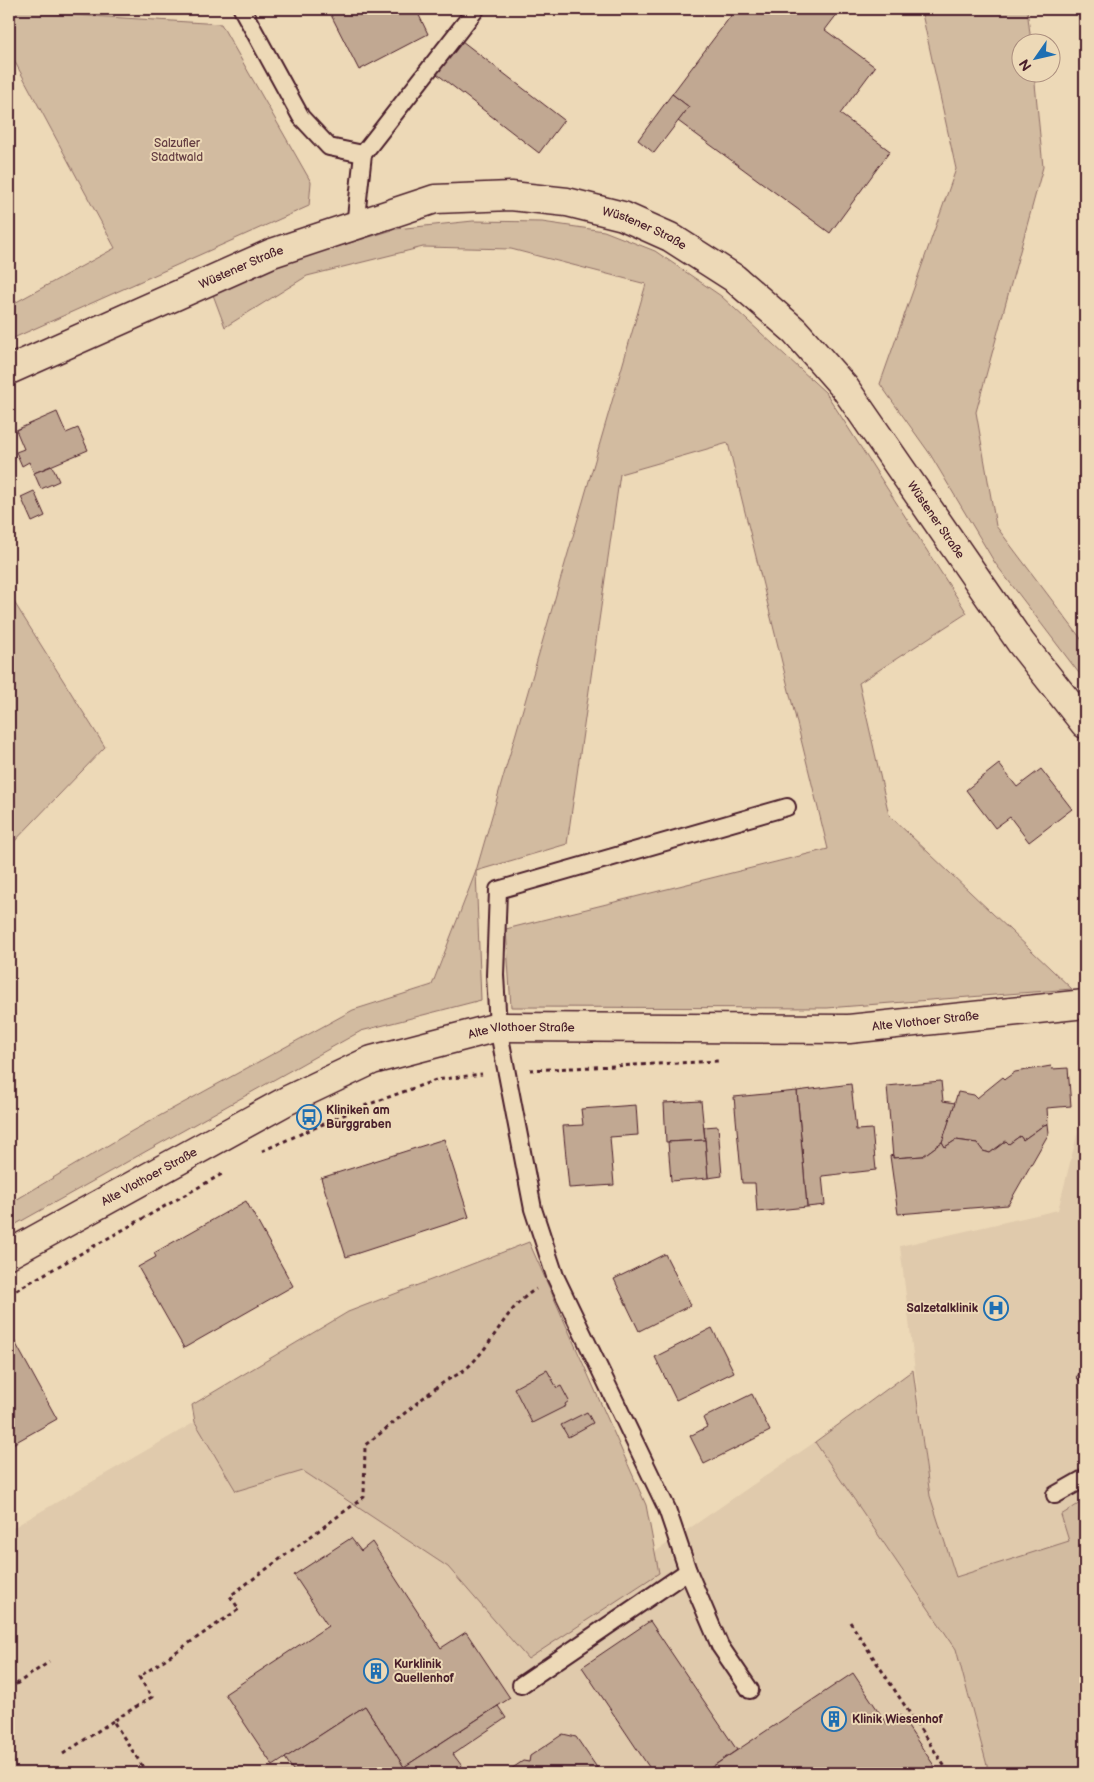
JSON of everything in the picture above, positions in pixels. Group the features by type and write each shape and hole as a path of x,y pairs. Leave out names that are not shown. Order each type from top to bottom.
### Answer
{"main road":[{"name":"Wüstener Straße","path":"9,370 272,253 435,199 511,196 567,202 623,216 670,236 734,278 795,331 845,388 1021,643 1085,724"},
{"name":"Alte Vlothoer Straße","path":"9,1254 288,1100 372,1060 498,1027 849,1029 1085,1004"}],"lane":[{"path":"242,9 301,117 329,147 363,154"},
{"path":"354,226 363,154 476,9"},
{"path":"750,1690 720,1646 688,1571 667,1509 555,1276 533,1209 498,1027 495,975 498,890 787,807"},
{"path":"1055,1495 1085,1478"},
{"path":"521,1685 688,1571"}],"path":[{"path":"261,1152 364,1106 436,1080 506,1071 721,1061"},
{"path":"9,1294 226,1171"},
{"path":"63,1754 152,1696 139,1677 239,1609 230,1596 364,1497 365,1445 440,1385 468,1368 490,1344 501,1322 523,1297 555,1276"},
{"path":"850,1622 949,1773"},
{"path":"9,1689 49,1662"},
{"path":"113,1721 147,1773"}],"shaded area":[{"name":"Salzetalklinik","path":"1085,1104 1085,1500 1061,1515 1069,1541 956,1577 930,1496 900,1246 1058,1210"},
{"path":"195,1422 236,1491 303,1471 448,1567 528,1658 658,1573 655,1552 815,1442 956,1649 989,1773 9,1773 9,1530"}],"green space":[{"name":"Salzufler Stadtwald","path":"9,9 39,9 42,13 221,24 311,182 309,206 9,340 9,306 115,248 9,51"},
{"path":"921,9 1027,9 1030,32 1012,32 1012,82 1035,82 1043,167 976,412 996,526 1085,644 1085,681 995,563 930,454 880,384 956,169"},
{"path":"473,221 542,222 604,231 655,251 721,296 826,393 967,613 859,683 889,815 1072,989 827,1008 511,1007 506,929 828,849 728,443 620,474 567,844 476,871 646,284 511,249 423,247 307,276 225,327 212,292 293,260 396,229"},
{"path":"9,594 105,747 9,847"},
{"path":"476,871 481,1000 361,1031 9,1228 9,1204 132,1131 353,1010 432,985"},
{"path":"529,1242 646,1505 659,1573 528,1659 448,1567 303,1471 236,1491 195,1422 192,1405 348,1312"},
{"path":"913,1370 930,1496 956,1577 1069,1541 1061,1515 1085,1500 1085,1773 989,1773 956,1649 815,1442"}],"building":[{"path":"328,9 416,9 428,34 359,70"},
{"path":"736,9 841,9 825,30 875,67 840,114 890,151 830,233 678,121 689,107 672,94"},
{"path":"462,41 564,120 539,153 437,74"},
{"path":"672,94 689,107 654,153 638,140"},
{"path":"57,412 66,433 78,428 88,450 34,473 29,462 22,466 16,452 24,449 16,430"},
{"path":"52,466 59,481 41,489 34,473"},
{"path":"34,491 45,516 32,522 21,497"},
{"path":"999,764 1017,787 1041,769 1072,809 1029,842 1010,817 995,828 966,790"},
{"path":"1051,1066 1052,1069 1068,1068 1071,1106 1047,1108 1048,1124 1023,1140 1020,1136 1009,1144 1006,1141 990,1153 983,1151 977,1143 956,1140 945,1147 942,1142 958,1092 974,1095 977,1098 1003,1077 1005,1079 1015,1072"},
{"path":"941,1081 943,1101 955,1103 942,1142 923,1156 893,1158 887,1086"},
{"path":"851,1084 856,1130 872,1129 876,1170 822,1176 825,1205 807,1207 797,1091"},
{"path":"797,1091 807,1207 757,1212 755,1183 742,1183 734,1097"},
{"path":"701,1101 705,1140 666,1142 664,1103"},
{"path":"636,1105 638,1135 610,1137 614,1185 569,1188 563,1126 583,1125 581,1109"},
{"path":"1048,1124 1049,1133 1008,1205 898,1214 890,1156 893,1155 893,1158 923,1156 942,1142 945,1147 956,1140 977,1143 983,1151 990,1153 1006,1141 1009,1144 1020,1136 1023,1140"},
{"path":"718,1126 722,1176 708,1178 704,1127"},
{"path":"444,1139 469,1217 346,1257 321,1178"},
{"path":"705,1140 708,1178 671,1181 668,1142"},
{"path":"246,1201 293,1286 184,1348 138,1267 156,1257 154,1253"},
{"path":"665,1254 691,1305 639,1331 614,1279"},
{"path":"712,1328 734,1372 676,1400 655,1357"},
{"path":"9,1334 57,1419 9,1446"},
{"path":"1085,1367 1085,1386 1076,1377"},
{"path":"547,1370 557,1388 561,1386 569,1401 565,1404 566,1406 532,1423 514,1388"},
{"path":"752,1394 770,1431 704,1464 690,1436 707,1427 703,1418"},
{"path":"587,1412 593,1423 568,1437 561,1425"},
{"name":"Kurklinik Quellenhof","path":"351,1538 361,1551 372,1542 441,1648 466,1632 510,1698 404,1767 365,1706 273,1766 225,1694 328,1626 294,1575"},
{"path":"650,1621 737,1750 703,1773 653,1773 582,1667"},
{"name":"Klinik Wiesenhof","path":"853,1673 887,1724 900,1715 939,1773 703,1773"},
{"path":"365,1706 404,1767 498,1706 506,1718 453,1754 467,1773 295,1773 285,1758"},
{"path":"563,1734 576,1737 598,1769 597,1773 505,1773 523,1761 529,1762 530,1756"}],"place":[{"name":"Kliniken am Burggraben","path":"309,1117"},
{"name":"Salzetalklinik","path":"996,1308"},
{"name":"Kurklinik Quellenhof","path":"376,1671"},
{"name":"Klinik Wiesenhof","path":"834,1719"}]}
